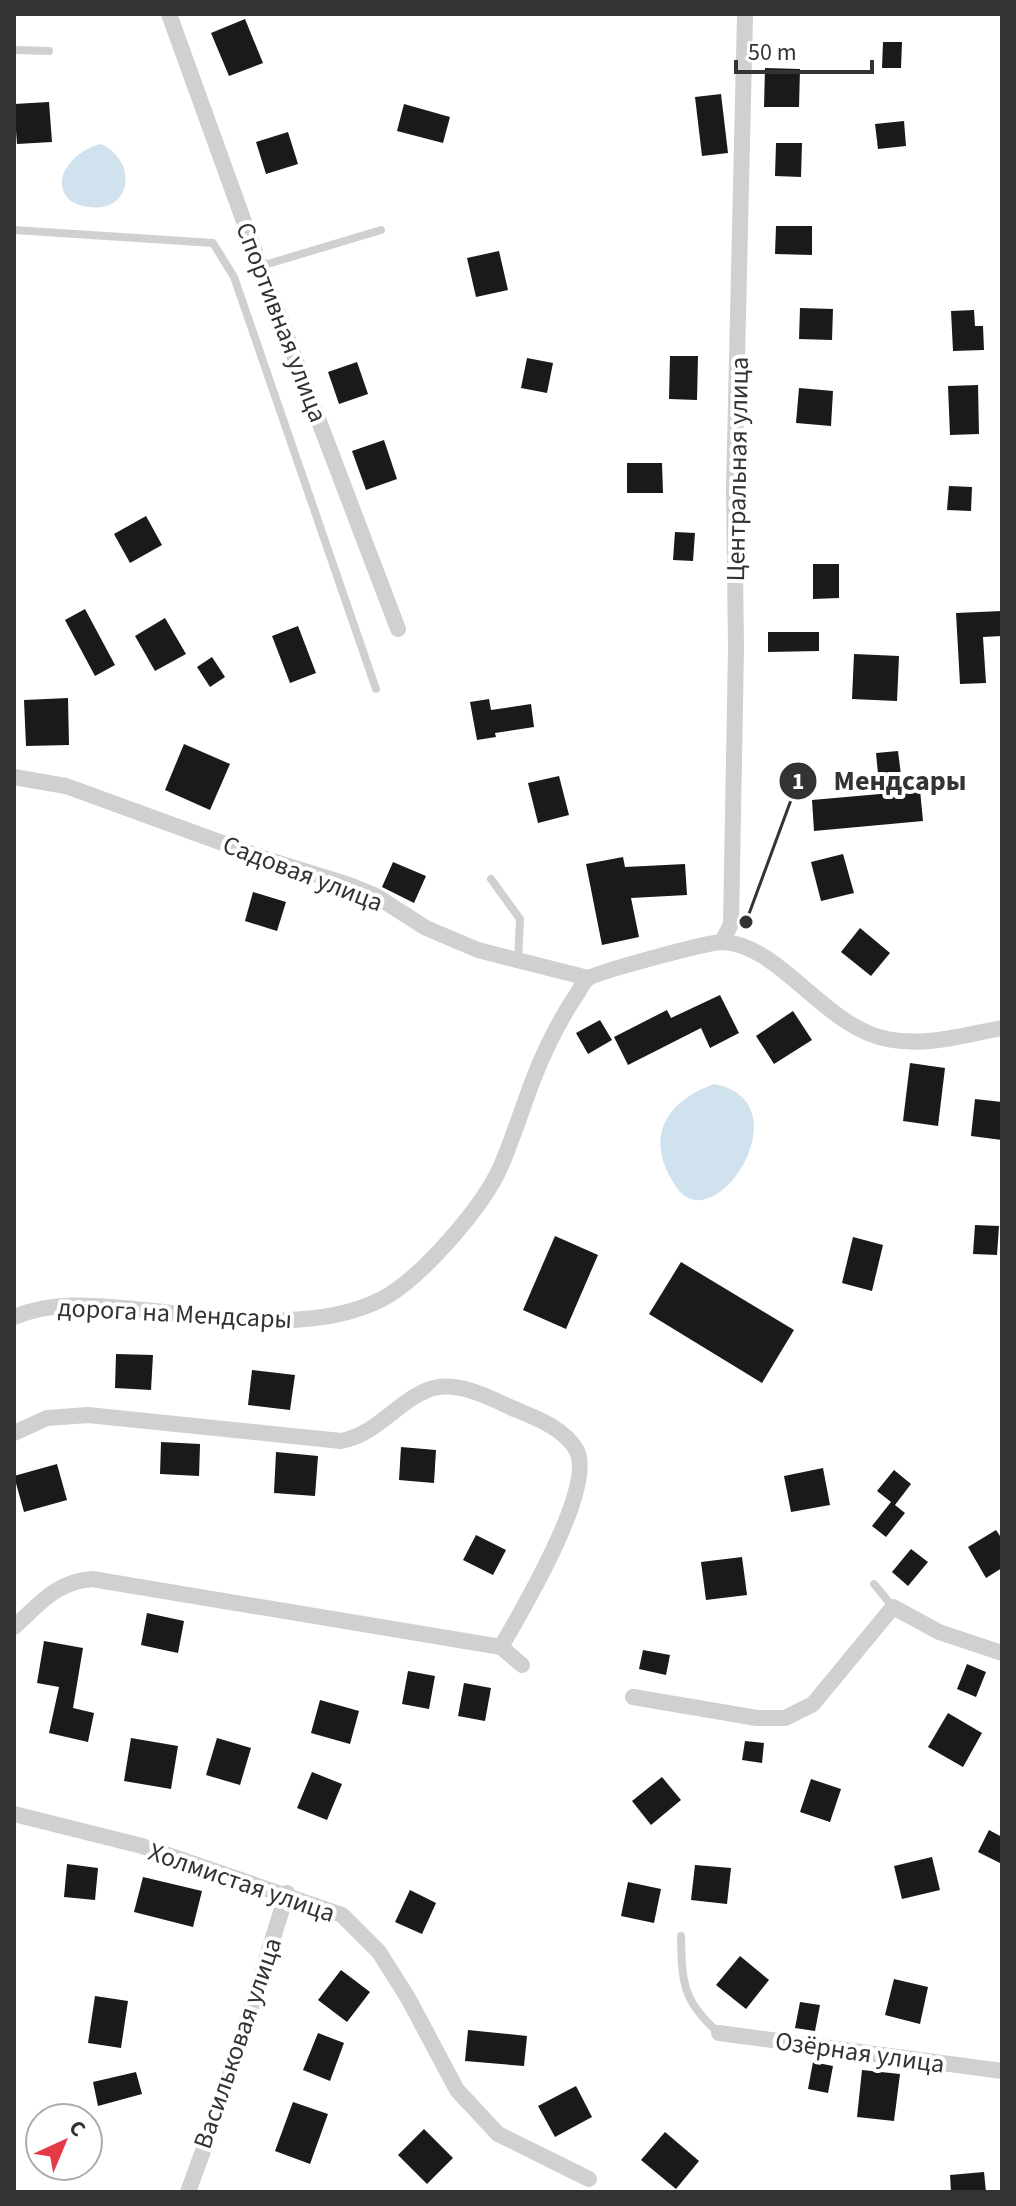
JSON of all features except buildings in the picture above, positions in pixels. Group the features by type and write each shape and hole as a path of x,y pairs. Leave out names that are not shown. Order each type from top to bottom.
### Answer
{"street":[{"name":"Спортивная улица","path":"169,14 260,266 398,629"},
{"name":"Центральная улица","path":"722,942 731,924 736,649 734,488 745,14"},
{"name":"Садовая улица","path":"14,777 66,786 272,861 349,885 376,896 426,928 478,950 588,978"},
{"path":"588,978 661,955 722,942 751,950 789,975 838,1018 869,1035 923,1042 1002,1028"},
{"name":"дорога на Мендсары","path":"14,1317 36,1308 81,1304 265,1321 325,1318 381,1300 427,1266 463,1224 500,1169 546,1046 588,978"},
{"path":"14,1433 47,1418 88,1415 341,1441 355,1438 375,1427 431,1389 448,1387 482,1394 545,1422 567,1438 578,1452 580,1468 576,1489 547,1567 501,1647"},
{"path":"14,1627 60,1586 73,1580 92,1579 501,1647 522,1665"},
{"path":"633,1697 757,1718 785,1718 813,1704 893,1607 939,1632 1002,1653"},
{"name":"Холмистая улица","path":"14,1814 142,1846 287,1893 342,1915 379,1952 408,1998 457,2090 498,2134 593,2186"},
{"name":"Васильковая улица","path":"188,2192 227,2085 287,1893"},
{"name":"Озёрная улица","path":"719,2033 1002,2071"}],"lane":[{"path":"14,50 49,51"},
{"path":"14,230 213,243 234,277 376,689"},
{"path":"260,266 381,230"},
{"path":"491,879 520,919 518,961"},
{"path":"874,1584 893,1607"},
{"path":"681,1936 682,1980 698,2014 719,2033"}],"water":[{"path":"101,144 121,162 125,173 122,194 104,207 77,204 67,197 63,188 65,171 77,156"},
{"path":"714,1084 740,1096 752,1115 753,1139 744,1163 730,1183 712,1197 693,1200 677,1188 667,1171 660,1139 671,1113 696,1092"}],"place":[{"name":"Мендсары","path":"746,922"}]}
